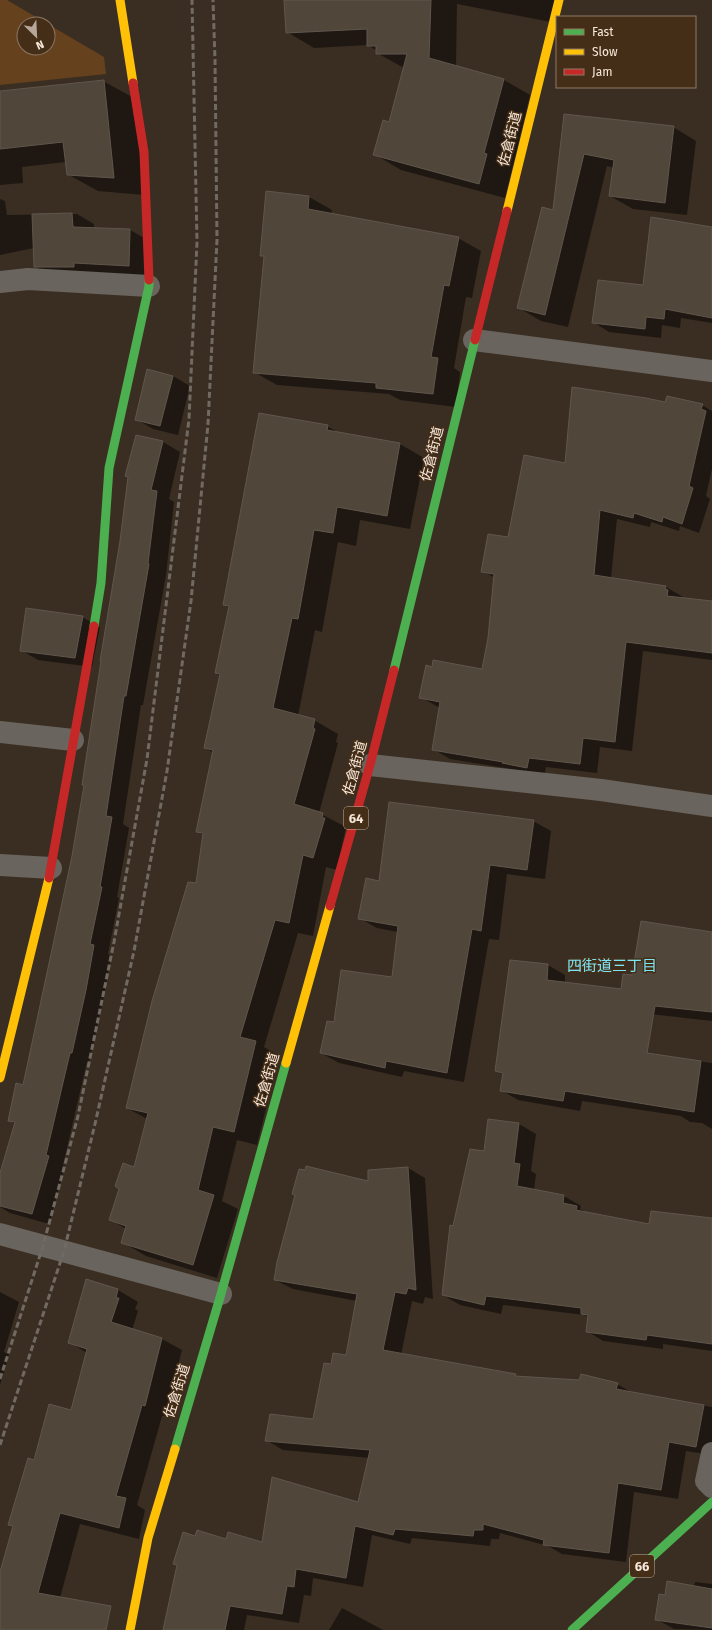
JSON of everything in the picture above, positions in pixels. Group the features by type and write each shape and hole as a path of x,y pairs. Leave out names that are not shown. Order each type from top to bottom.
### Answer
{"main road":[{"path":"0,1078 51,868 101,583 109,468 149,286 144,152 120,0"},
{"name":"佐倉街道","path":"130,1630 148,1538 221,1294 370,765 559,0"},
{"name":"66","path":"572,1630 712,1502"}],"street":[{"path":"0,282 28,279 149,286"},
{"path":"474,340 712,371"},
{"path":"0,732 73,740"},
{"path":"370,765 601,790 712,806"},
{"path":"0,865 51,868"},
{"path":"0,1234 221,1294"},
{"path":"712,1452 706,1481 712,1487"}],"shaded area":[{"path":"0,0 7,0 34,16 16,16 16,56 56,56 56,29 104,57 106,74 0,85"}],"building":[{"path":"284,0 431,0 429,58 504,79 484,153 487,154 479,184 373,155 383,120 389,122 407,54 376,54 376,46 367,46 367,29 286,33"},
{"path":"104,80 114,178 67,175 63,142 0,149 0,91"},
{"path":"564,114 674,126 665,203 609,196 614,160 584,154 545,315 517,308 542,207 553,210"},
{"path":"266,191 309,196 308,209 459,237 449,286 444,285 431,357 438,358 433,394 376,388 376,383 253,373 264,256 260,256"},
{"path":"72,213 73,227 130,229 129,266 74,263 74,267 34,267 32,214"},
{"path":"651,217 712,227 712,318 665,309 664,319 646,317 645,329 592,323 598,280 643,285"},
{"path":"147,369 173,376 160,426 135,420"},
{"path":"572,387 665,402 667,396 703,404 701,409 706,411 689,486 693,488 682,524 663,517 662,522 634,513 633,518 600,510 594,575 666,586 665,589 668,590 667,596 712,601 712,653 626,642 615,742 583,738 580,764 529,758 527,768 502,763 503,762 432,750 440,702 419,698 426,665 432,667 433,660 482,669 488,638 494,574 481,572 488,534 508,537 524,455 565,463"},
{"path":"259,413 328,425 327,430 400,443 387,516 337,507 333,533 314,530 298,619 292,618 273,708 315,719 313,728 315,729 294,804 323,813 322,818 325,818 313,858 303,855 289,923 275,920 240,1037 256,1041 234,1132 213,1127 198,1190 214,1195 193,1265 121,1243 126,1226 109,1220 119,1189 115,1186 123,1163 134,1167 148,1113 126,1108 152,1001 188,882 196,883 203,833 196,832 213,750 204,748 220,674 215,673 229,606 223,605"},
{"path":"136,435 163,441 151,490 157,491 149,564 126,696 124,696 106,816 112,817 100,887 102,887 90,944 94,945 86,990 72,1053 70,1053 46,1155 49,1156 32,1214 0,1206 0,1173 15,1122 8,1121 16,1083 23,1085 72,856 84,785 82,785 100,661 120,541 128,477 125,476"},
{"path":"26,608 83,616 75,658 20,651"},
{"path":"389,802 534,820 527,870 490,865 481,931 472,929 447,1073 386,1061 385,1068 320,1053 327,1021 334,1022 341,970 392,977 398,926 358,919 366,878 379,881"},
{"path":"641,921 712,932 712,1012 655,1006 647,1053 701,1061 694,1112 565,1091 563,1101 500,1091 503,1073 495,1071 510,960 548,964 547,980 621,989 623,974 632,975"},
{"path":"488,1119 519,1123 514,1163 520,1164 517,1186 564,1195 563,1203 577,1206 576,1210 649,1224 651,1211 712,1218 712,1344 647,1335 646,1340 586,1332 588,1315 581,1314 581,1308 486,1296 484,1305 442,1295 450,1225 453,1226 470,1149 484,1151"},
{"path":"306,1166 368,1181 368,1170 408,1167 416,1290 408,1288 406,1294 395,1292 383,1350 516,1374 515,1376 579,1380 581,1374 618,1383 616,1389 704,1405 696,1447 669,1442 661,1490 618,1483 609,1553 543,1545 544,1540 483,1524 483,1530 474,1530 473,1536 395,1529 393,1535 355,1526 346,1578 296,1569 294,1587 287,1586 282,1614 230,1606 225,1630 163,1630 177,1565 173,1564 183,1532 195,1536 197,1530 226,1539 228,1532 262,1542 272,1477 358,1502 370,1450 265,1441 270,1414 313,1419 324,1363 331,1364 333,1353 346,1355 357,1294 274,1280 277,1262 295,1195 292,1194 299,1169 305,1170"},
{"path":"86,1279 118,1289 116,1298 119,1298 111,1322 162,1338 145,1406 142,1405 116,1496 126,1498 119,1528 60,1513 38,1593 111,1606 106,1630 0,1630 0,1572 13,1526 8,1525 28,1458 34,1460 49,1404 71,1410 87,1349 68,1343"},
{"path":"667,1581 712,1589 712,1628 655,1620 659,1594 665,1595"}],"railway":[{"path":"0,1379 43,1246 78,1116 114,942 147,759 189,419 197,242 192,0"},
{"path":"0,1445 64,1251 95,1124 134,951 167,771 191,601 208,424 217,240 213,0"}],"traffic: fast":[{"path":"94,626 101,583 109,468 149,286 149,280"},
{"path":"394,670 475,340"},
{"path":"175,1449 221,1294 286,1063"},
{"path":"572,1630 712,1502"}],"traffic: slow":[{"path":"120,0 133,83"},
{"path":"507,211 559,0"},
{"path":"0,1078 49,878"},
{"path":"286,1063 330,906"},
{"path":"130,1630 148,1538 175,1449"}],"traffic: jam":[{"path":"133,83 144,152 149,280"},
{"path":"475,340 507,211"},
{"path":"49,878 94,626"},
{"path":"330,906 370,765 394,670"}],"district":[{"name":"四街道三丁目","path":"612,966"}]}
